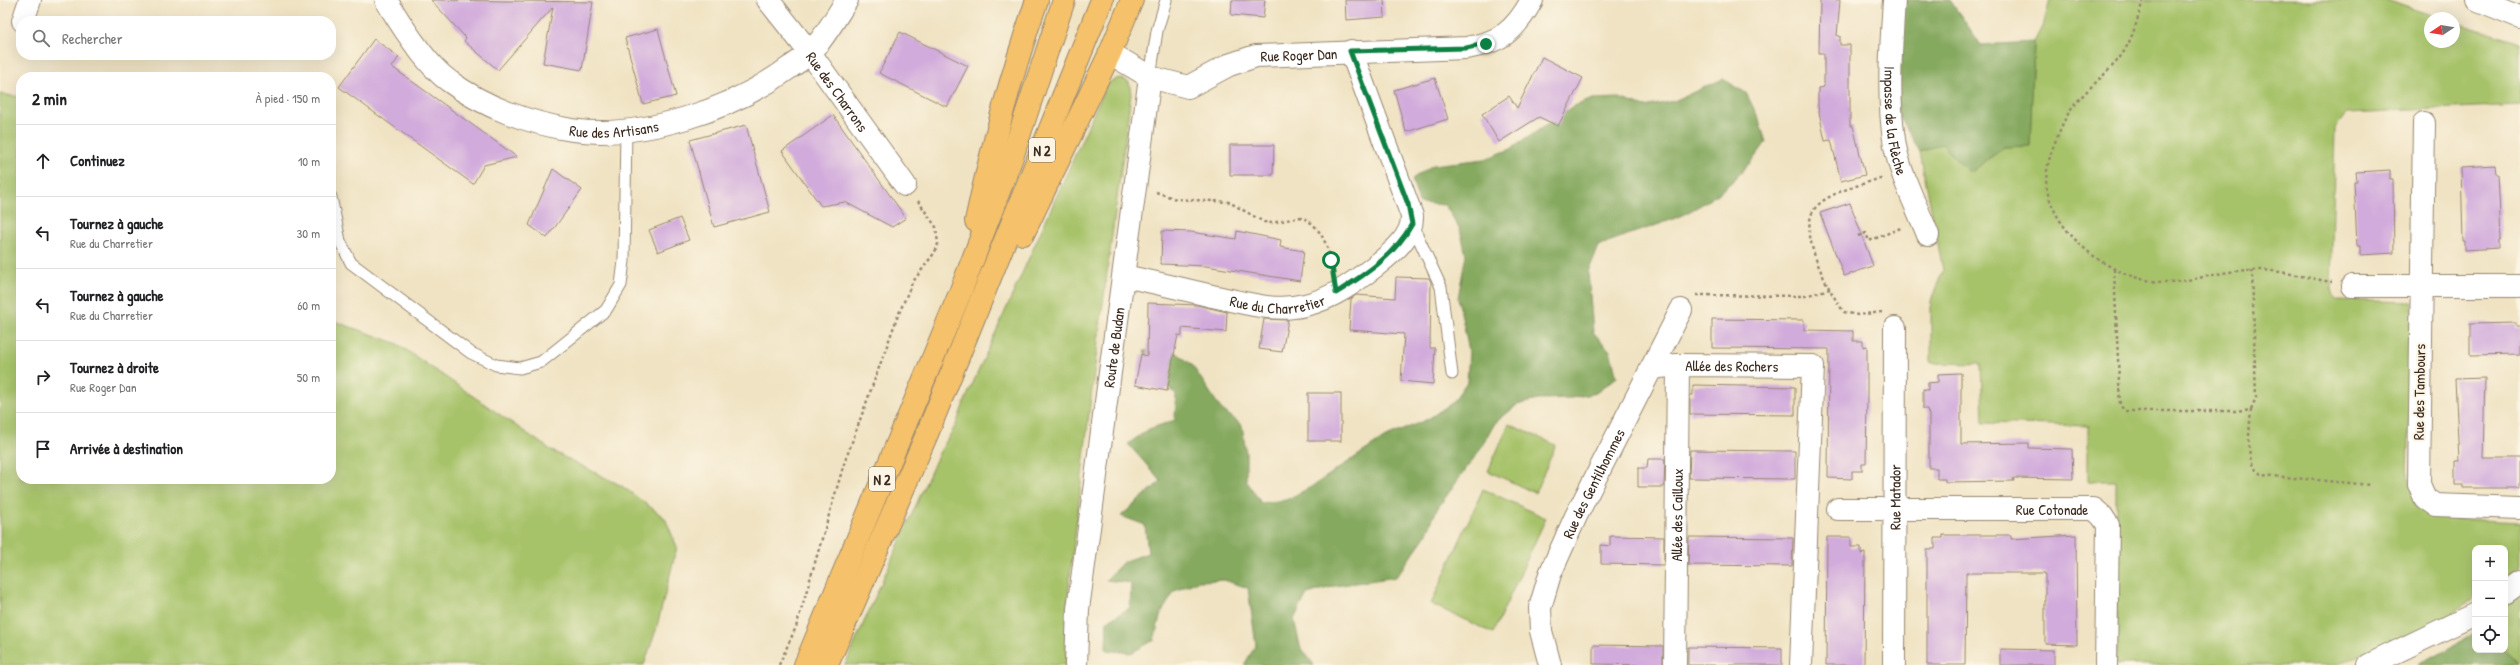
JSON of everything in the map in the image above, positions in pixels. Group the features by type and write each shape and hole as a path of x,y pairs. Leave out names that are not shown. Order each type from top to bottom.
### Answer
{"highway":[{"path":"960,293 987,171 1019,53 1037,0"},
{"name":"N 2","path":"804,665 960,293 1012,157 1064,0"},
{"name":"N 2","path":"827,665 927,434 1102,0"},
{"path":"982,300 1007,268 1110,53 1132,0"}],"street":[{"path":"24,16 30,0"},
{"name":"Rue des Artisans","path":"386,0 419,50 448,81 479,100 514,115 572,130 626,129 703,113 733,102 763,87 810,52 847,0"},
{"name":"Rue des Charrons","path":"768,0 810,52 905,185"},
{"name":"Rue Roger Dan","path":"1150,77 1188,87 1229,65 1256,56 1350,51 1466,48 1486,44 1508,33 1521,21 1532,0"},
{"name":"Impasse de la Flèche","path":"1894,0 1890,104 1896,147 1901,168 1925,227"},
{"path":"2478,0 2520,17"},
{"path":"1350,51 1408,204 1412,224"},
{"path":"1110,53 1150,77"},
{"name":"Route de Budan","path":"1076,665 1078,609 1137,183 1150,77"},
{"name":"Rue des Tambours","path":"2424,123 2420,286 2418,475 2422,493 2430,502 2444,507 2520,508"},
{"name":"Rue du Charretier","path":"1124,276 1276,309 1305,305 1336,293 1388,256 1397,248 1412,224"},
{"path":"2352,286 2520,286"},
{"name":"Rue des Gentilhommes","path":"1550,665 1541,632 1540,608 1544,592 1576,516 1681,310"},
{"name":"Rue Matador","path":"1894,665 1896,510 1895,328"},
{"name":"Allée des Rochers","path":"1652,368 1678,365 1813,366 1801,665"},
{"name":"Allée des Cailloux","path":"1674,665 1678,365"},
{"path":"1838,509 1896,510"},
{"name":"Rue Cotonade","path":"1896,510 2094,509 2102,516 2108,526 2106,665"},
{"path":"2508,591 2520,582"},
{"path":"2369,665 2472,615"}],"lane":[{"path":"1150,77 1157,31 1166,0"},
{"path":"336,221 340,241 352,263 471,353 496,365 520,368 541,362 606,310 621,285 624,261 626,129"},
{"path":"1412,224 1441,287 1452,374"}],"path":[{"path":"2143,0 2134,32 2117,60 2073,105 2060,129 2047,174 2048,194 2059,219 2077,241 2120,273 2153,281 2181,281 2252,270 2352,286"},
{"path":"1895,328 1896,320 1888,312 1858,315 1844,312 1818,267 1810,234 1813,211 1823,201 1901,168"},
{"path":"1137,183 1176,199 1229,202 1264,222 1272,223 1301,216 1306,219 1324,239 1331,260 1336,293"},
{"path":"780,665 796,626 844,464 897,318 912,283 935,252 938,244 936,227 905,185"},
{"path":"1858,236 1866,233 1869,240 1925,227"},
{"path":"2114,269 2120,405 2125,411 2236,411 2251,408"},
{"path":"2252,270 2256,398 2251,408 2250,431 2251,455 2254,467 2262,475 2371,485"},
{"path":"1681,310 1685,301 1692,295 1717,293 1805,296 1830,289"}],"green space":[{"path":"1901,0 1950,0 1981,45 2034,42 2030,146 2004,147 1970,173 1942,144 1920,152 1897,111"},
{"path":"2050,0 2386,0 2424,12 2424,48 2460,48 2460,24 2520,43 2520,105 2347,113 2335,128 2331,289 2333,296 2338,300 2413,302 2408,476 2412,490 2423,508 2435,516 2442,518 2520,522 2520,568 2508,576 2508,545 2472,545 2472,601 2450,616 2337,665 2116,665 2116,481 2088,481 2088,426 1983,423 1981,364 1931,363 1931,301 1943,270 1920,152 1942,143 1970,173 2004,147 2030,145 2034,42 2044,23"},
{"path":"1120,78 1129,82 1131,94 1098,338 1070,574 1066,642 1067,665 845,665 939,453 956,425 964,403 1105,88 1111,81"},
{"path":"1723,79 1746,93 1758,117 1766,142 1737,177 1714,197 1673,219 1599,246 1588,272 1593,332 1610,351 1617,377 1596,393 1571,398 1542,399 1517,405 1495,423 1479,451 1437,509 1426,535 1396,577 1335,586 1307,594 1294,619 1300,646 1314,665 1244,665 1256,645 1248,588 1224,580 1198,581 1175,591 1161,613 1154,640 1131,653 1106,650 1107,621 1130,608 1131,583 1106,580 1123,562 1148,553 1145,525 1121,516 1161,481 1128,444 1149,429 1175,420 1176,394 1158,377 1144,351 1172,349 1192,365 1221,409 1242,425 1246,453 1246,480 1261,503 1286,500 1311,487 1384,438 1428,419 1452,403 1467,382 1469,351 1458,298 1466,255 1460,229 1445,205 1419,203 1412,179 1433,165 1485,159 1511,149 1574,106 1593,99 1619,98 1645,107 1674,101"},
{"path":"0,94 16,96 16,484 336,484 336,322 396,343 554,452 622,486 665,518 677,547 656,630 644,665 0,665"},
{"path":"1509,424 1556,445 1535,493 1488,471"},
{"path":"1483,489 1546,518 1493,633 1431,604"},
{"path":"2520,592 2520,664 2508,653 2508,604"},
{"path":"2472,635 2472,653 2508,653 2520,665 2418,665"}],"building":[{"path":"431,0 593,2 582,70 543,63 553,7 498,70 464,41 466,38"},
{"path":"1232,0 1265,0 1263,18 1231,15"},
{"path":"1345,0 1384,0 1385,17 1346,20"},
{"path":"1820,0 1840,0 1837,36 1840,36 1840,45 1850,45 1850,126 1853,126 1865,175 1841,181 1831,140 1825,141 1818,107 1818,88 1824,87 1824,53 1819,53"},
{"path":"658,29 676,96 643,104 625,38"},
{"path":"900,32 968,66 947,107 879,73"},
{"path":"374,39 399,57 392,67 517,157 484,165 473,184 339,87"},
{"path":"1542,57 1583,78 1558,126 1539,117 1499,142 1482,114 1509,96 1517,108"},
{"path":"1435,78 1448,119 1406,132 1394,90"},
{"path":"833,115 906,218 892,227 845,202 821,206 782,151"},
{"path":"746,125 770,212 714,227 690,140"},
{"path":"1230,145 1274,145 1273,175 1230,175"},
{"path":"2495,165 2496,174 2498,174 2501,239 2499,240 2499,248 2465,250 2465,241 2463,241 2461,167"},
{"path":"553,169 582,190 547,238 529,225"},
{"path":"2390,170 2390,179 2393,179 2394,253 2360,255 2360,246 2357,246 2354,181 2357,181 2356,172"},
{"path":"1850,203 1873,266 1844,276 1820,213"},
{"path":"680,218 689,240 658,252 649,230"},
{"path":"1162,231 1191,232 1236,239 1237,231 1281,240 1280,247 1304,251 1300,281 1206,266 1161,264"},
{"path":"1396,277 1429,278 1431,282 1430,348 1435,348 1433,384 1401,381 1404,334 1349,330 1351,299 1356,295 1395,298"},
{"path":"1148,303 1197,305 1227,312 1226,332 1182,328 1182,336 1178,335 1167,391 1135,385 1141,354 1147,356"},
{"path":"1264,319 1288,320 1282,352 1259,349"},
{"path":"1712,319 1804,320 1804,330 1853,331 1853,341 1863,341 1863,347 1867,346 1867,396 1866,464 1862,464 1862,471 1852,471 1852,479 1828,478 1829,349 1712,348"},
{"path":"2516,323 2516,327 2520,327 2520,354 2470,355 2470,324"},
{"path":"1961,373 1961,444 2029,443 2029,448 2072,449 2073,479 2013,478 2014,481 1945,482 1945,479 1937,479 1937,468 1929,468 1929,415 1927,409 1923,409 1923,389 1928,390 1928,383 1938,382 1938,374"},
{"path":"2485,378 2483,458 2520,458 2520,488 2463,488 2463,485 2455,485 2455,461 2459,461 2455,379"},
{"path":"1693,385 1795,387 1795,415 1690,414 1690,395 1693,395"},
{"path":"1308,393 1341,393 1341,441 1308,441"},
{"path":"1690,450 1795,451 1795,479 1689,478"},
{"path":"1648,459 1665,459 1664,487 1638,487 1638,468 1647,468"},
{"path":"1943,535 2011,535 2011,539 2076,535 2077,645 2045,644 2045,573 1966,573 1965,665 1927,665 1927,549 1935,549 1935,538 1943,538"},
{"path":"1610,536 1664,537 1664,565 1601,564 1601,545 1610,546"},
{"path":"1689,537 1793,538 1792,566 1688,565"},
{"path":"1827,537 1851,537 1851,547 1861,547 1861,554 1865,553 1864,665 1826,665"},
{"path":"1593,645 1663,646 1663,665 1593,664"},
{"path":"1688,647 1782,648 1782,665 1688,665"},
{"path":"2000,649 2054,650 2054,665 2000,665"}],"route":[{"path":"1331,260 1336,293 1373,268 1397,248 1412,224 1412,216 1408,204 1350,51 1466,48 1486,44"}]}
